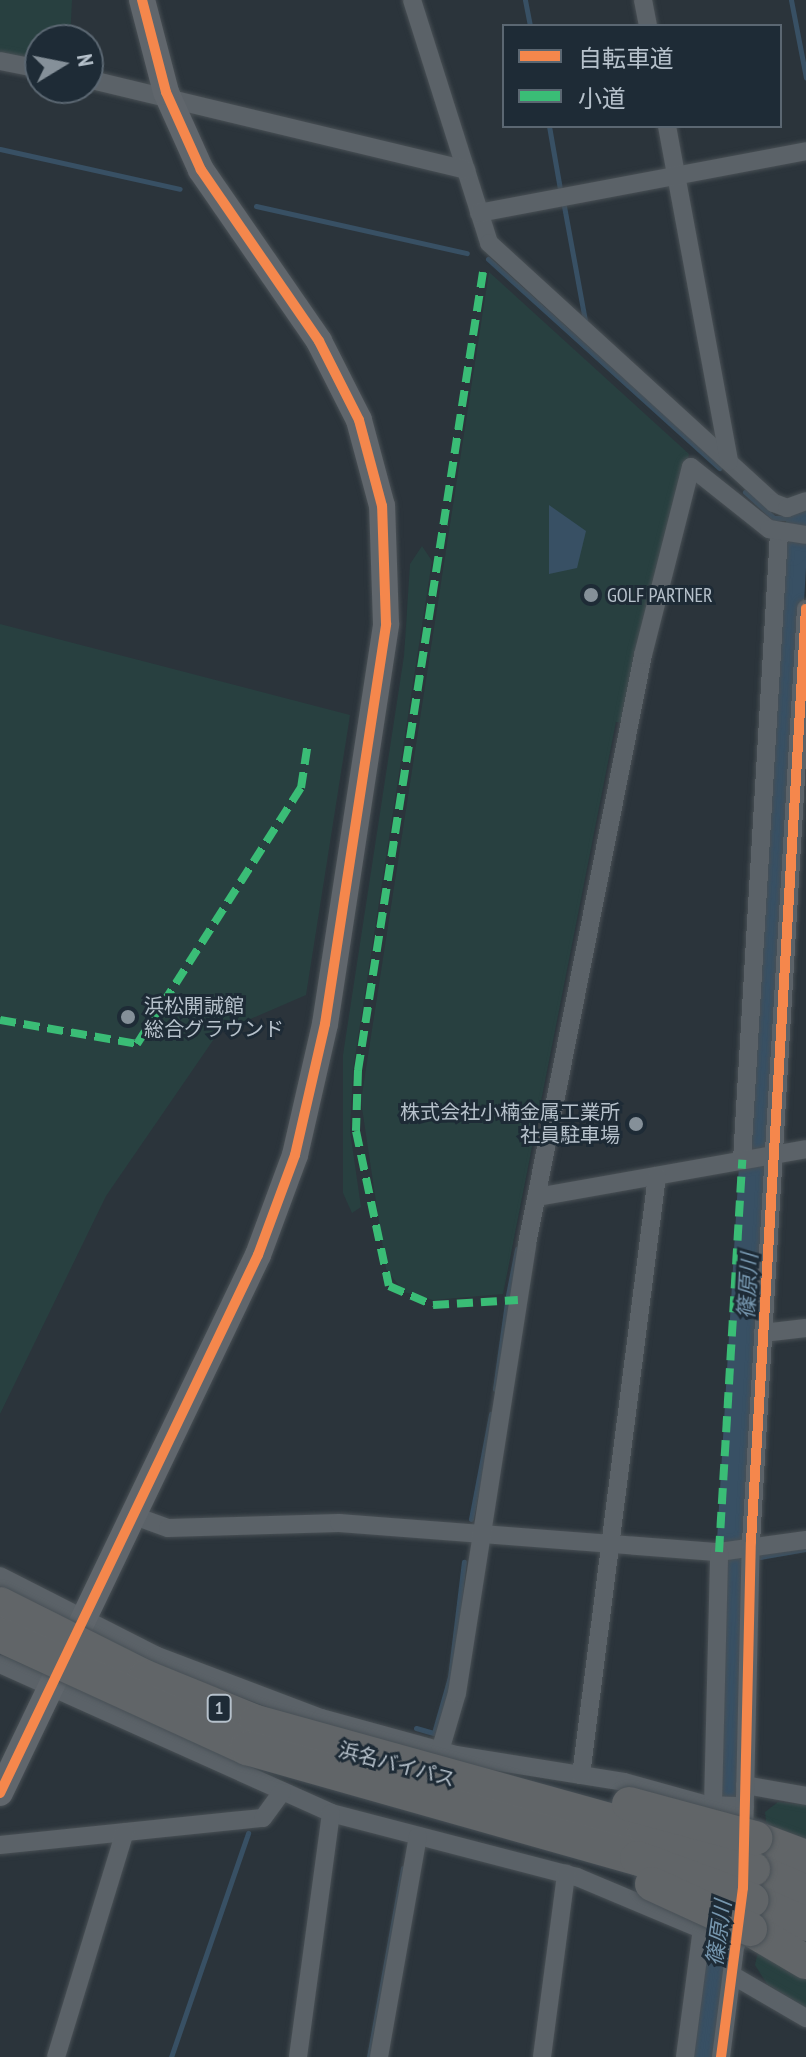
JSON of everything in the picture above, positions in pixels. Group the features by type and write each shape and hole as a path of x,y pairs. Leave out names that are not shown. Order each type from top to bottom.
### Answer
{"highway":[{"name":"浜名バイパス","path":"0,1604 200,1701 445,1779"},
{"name":"浜名バイパス","path":"0,1635 190,1727 445,1779"},
{"path":"445,1779 628,1804 746,1903 806,1962"},
{"path":"445,1779 746,1903 806,1924"},
{"path":"746,1903 806,1857"},
{"path":"746,1903 806,1892"}],"street":[{"path":"0,1793 258,1255 303,1129 325,1024 388,594 376,477 347,393 209,182 169,98 142,0"},
{"path":"412,0 489,243 780,507 806,501"},
{"path":"643,0 648,24"},
{"path":"0,61 24,66"},
{"path":"104,83 466,170"},
{"path":"667,128 735,466 724,489"},
{"path":"479,213 806,151"},
{"path":"445,1779 476,1536 537,1197 643,655 691,467 793,534 744,1160"},
{"path":"721,2057 746,1903 741,1806 745,1785 747,1550 806,609"},
{"path":"537,1197 806,1149"},
{"path":"542,2057 558,1872 612,1545 657,1176"},
{"path":"763,1333 806,1328"},
{"path":"132,1515 168,1528 339,1523 476,1536 721,1552 806,1540"},
{"path":"685,2057 709,1804 721,1552"},
{"path":"0,1576 81,1620 264,1699 420,1746 445,1779"},
{"path":"0,1664 48,1689 331,1813 558,1872 699,1926 746,1903"},
{"path":"399,1831 420,1746"},
{"path":"445,1779 573,1774 709,1804 741,1806"},
{"path":"745,1785 806,1796"},
{"path":"0,1845 263,1818 282,1792"},
{"path":"298,2057 331,1813"},
{"path":"56,2057 125,1832"},
{"path":"379,2057 418,1836"},
{"path":"732,1975 806,2018"}],"green space":[{"path":"0,0 72,0 71,24 24,24 24,58 0,53"},
{"path":"489,272 689,454 624,723 616,722 503,1294 433,1300 404,1292 386,1269 361,1101"},
{"path":"422,546 432,561 353,1070 350,1131 361,1207 352,1213 343,1193 343,1055 404,656 410,564"},
{"name":"浜松開誠館 総合グラウンド","path":"0,624 350,715 306,995 218,1033 106,1196 0,1414"},
{"path":"778,1802 806,1805 806,1846 767,1829 765,1812"},
{"path":"758,1952 806,1974 806,2008 767,1984 755,1965"}],"water":[{"path":"549,505 586,531 577,568 549,574"}],"waterway":[{"path":"525,0 530,24"},
{"path":"791,0 806,78"},
{"path":"549,128 560,189"},
{"path":"0,149 180,189"},
{"path":"256,206 467,253"},
{"path":"564,206 585,320"},
{"path":"488,259 719,468"},
{"path":"745,492 774,518 805,518"},
{"name":"篠原川","path":"726,1839 733,1541 791,550 806,517"},
{"path":"508,1295 517,1249"},
{"path":"495,1389 507,1303"},
{"path":"471,1519 491,1414"},
{"path":"760,1557 806,1549"},
{"name":"篠原川","path":"732,1563 741,1561"},
{"path":"416,1728 434,1733 450,1677 464,1562"},
{"path":"171,2057 248,1833"},
{"path":"369,2057 403,1868"},
{"name":"篠原川","path":"703,2057 723,1902"}],"marked path":[{"path":"483,272 358,1070 356,1131 389,1286 433,1305 518,1300"},
{"path":"0,1020 137,1044 301,788 308,742"},
{"path":"719,1552 742,1160"}],"cycle path":[{"path":"0,1793 258,1255 295,1155 325,1024 386,624 382,506 359,420 319,341 201,170 166,92 142,0"},
{"path":"721,2057 743,1888 751,1542 806,609"}],"place":[{"name":"GOLF PARTNER","path":"591,595"},
{"name":"浜松開誠館 総合グラウンド","path":"128,1017"},
{"name":"株式会社小楠金属工業所 社員駐車場","path":"636,1124"}]}
